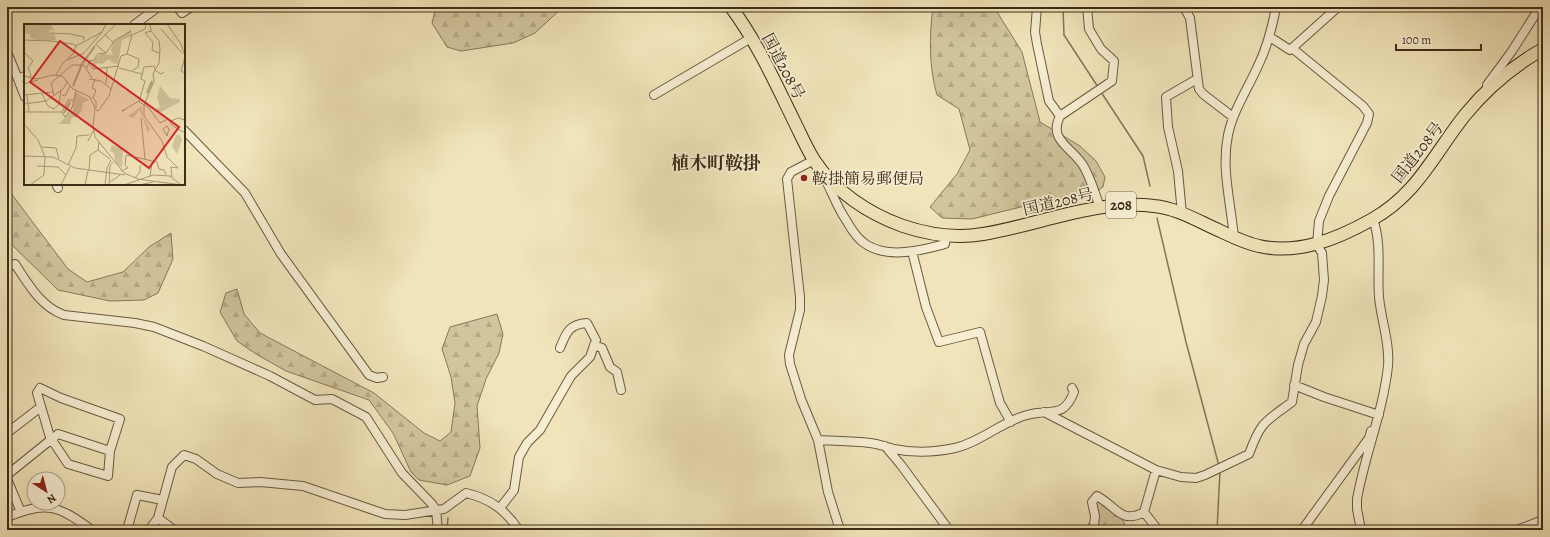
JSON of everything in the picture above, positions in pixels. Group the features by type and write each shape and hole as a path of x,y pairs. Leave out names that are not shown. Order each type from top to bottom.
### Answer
{"highway":[{"name":"国道208号","path":"731,7 752,38 814,160 831,180 849,197 891,222 914,230 946,237 961,238 986,234 1100,207 1140,204 1160,207 1182,214 1234,238 1260,246 1284,248 1317,245 1373,219 1397,202 1421,178 1466,115 1493,85 1514,67 1543,49"}],"street":[{"path":"135,24 158,7"},
{"path":"177,7 182,13 191,7"},
{"path":"1037,7 1035,32 1049,101 1060,116"},
{"path":"1088,7 1089,29 1102,49 1114,61 1112,81 1060,116 1056,122 1056,129 1060,140 1083,164 1100,207"},
{"path":"1184,7 1190,18 1199,89 1202,94 1233,117"},
{"path":"1234,238 1225,160 1228,135 1233,117 1270,37 1276,7"},
{"path":"1270,37 1290,50 1338,7"},
{"path":"1466,115 1512,51 1540,7"},
{"path":"654,94 752,38"},
{"path":"1044,412 1156,470 1181,477 1196,478 1248,454 1257,432 1266,420 1292,402 1294,385 1304,344 1316,322 1322,296 1324,280 1322,253 1317,245 1319,220 1329,196 1367,123 1369,114 1363,106 1292,48"},
{"path":"7,52 9,65 21,77 24,92"},
{"path":"1182,214 1178,171 1168,127 1166,97 1197,79"},
{"path":"185,131 245,193 281,254 369,375 377,378 383,377"},
{"path":"840,530 828,492 818,440 801,399 789,354 800,310 800,297 787,179 791,172 814,160 846,220 856,234 867,245 878,249 912,251 945,244 946,237"},
{"path":"1361,530 1357,509 1357,499 1378,415 1388,366 1388,349 1379,298 1378,233 1373,219"},
{"path":"912,251 926,307 939,342 980,332 1000,403 1011,422"},
{"path":"7,267 15,264 32,290 56,312 64,315 135,323 154,327 210,349 315,400 332,398 366,417 402,473 436,510 438,530"},
{"path":"500,508 514,490 519,457 527,442 540,430 571,376 590,358 596,340 587,323 577,324 567,333 560,348"},
{"path":"594,345 602,348 610,367 617,372 621,390"},
{"path":"1294,385 1378,415"},
{"path":"40,388 43,388 61,398 120,419 110,451 107,477 70,465 51,439 41,408 37,393 40,388"},
{"path":"818,440 884,446 911,451 955,448 971,443 992,430 1026,415 1064,408 1069,404 1074,392 1072,388"},
{"path":"7,433 41,408"},
{"path":"1302,530 1369,438 1378,415"},
{"path":"7,475 58,434 110,451"},
{"path":"884,446 901,465 949,530"},
{"path":"149,530 158,518 172,467 184,455 196,459 217,474 238,483 260,482 303,486 385,514 405,514 436,510 450,506 466,493 481,496 508,514 519,530"},
{"path":"1088,530 1094,525 1095,516 1092,502 1097,496 1125,517 1135,517 1144,512 1156,470"},
{"path":"7,479 20,512"},
{"path":"126,530 137,494 163,500"},
{"path":"7,517 20,512 43,507 55,508 77,518 92,530"},
{"path":"1144,512 1158,530"},
{"path":"158,518 174,530"},
{"path":"1517,530 1543,520"}],"green space":[{"path":"436,7 563,7 535,33 513,43 461,51 447,47 432,23"},
{"path":"933,7 994,7 1022,52 1040,122 1080,146 1096,161 1105,177 1103,187 1087,198 1067,202 1033,204 972,219 942,218 930,207 957,174 970,150 959,109 937,95 934,85 930,52"},
{"path":"7,188 68,269 87,282 123,272 149,247 171,233 173,259 158,293 144,300 110,301 58,290 7,240"},
{"path":"237,289 244,314 260,333 374,393 424,433 440,441 451,432 455,403 451,377 442,349 450,327 497,314 503,334 499,353 486,379 477,406 480,448 470,476 447,485 419,480 411,472 393,433 369,400 286,371 237,341 220,312 226,293"},
{"path":"1095,499 1118,512 1128,530 1091,530"}],"waterway":[{"path":"1063,7 1064,35 1098,87"},
{"path":"1101,92 1143,156 1150,186"},
{"path":"1157,218 1186,342 1219,466"},
{"path":"1217,530 1220,471"},
{"path":"447,530 448,518"}],"place":[{"name":"鞍掛簡易郵便局","path":"804,178"}],"district":[{"name":"植木町鞍掛","path":"716,163"}]}
